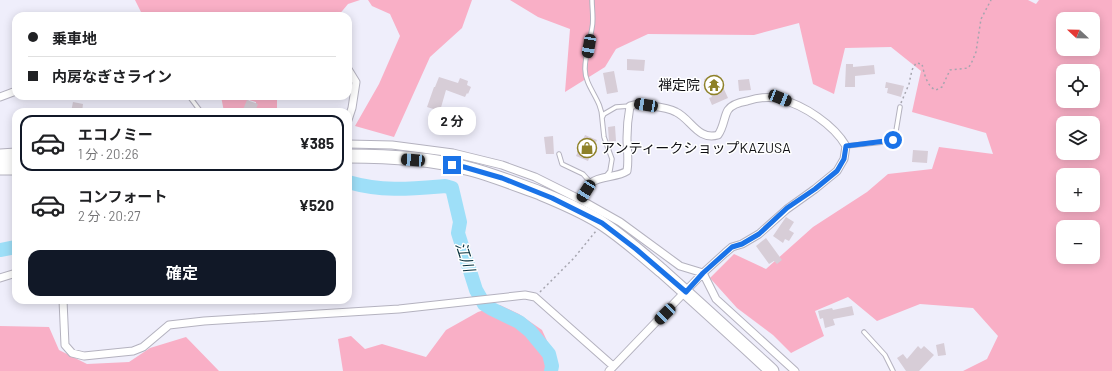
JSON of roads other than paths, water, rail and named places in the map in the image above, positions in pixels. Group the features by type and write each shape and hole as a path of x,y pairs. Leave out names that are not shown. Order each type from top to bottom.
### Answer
{"highway":[{"path":"0,156 12,155"},
{"path":"352,156 428,161 464,167 502,178 552,198 602,223 636,249 686,292 772,371"},
{"path":"0,168 12,168"}],"street":[{"path":"352,76 356,82 352,108"},
{"path":"0,97 12,92"},
{"path":"63,304 65,345 72,353 84,356 133,352 143,347 169,326 204,320 399,309 525,295 535,297 611,369 703,273 732,247 742,244 759,234 787,208 815,189 837,171 844,159 846,146 841,138 821,120 804,108 780,98 767,97 736,104 728,110 722,130 718,135 713,137 697,131 677,112 669,109 636,104 630,106 627,138 627,171 621,175 606,177 591,183 581,200"},
{"path":"352,144 408,146 480,159 535,177 581,200 620,222 680,266 703,273 716,299 795,371"},
{"path":"0,278 12,274"}],"lane":[{"path":"592,0 592,28 585,69 593,92 597,97 602,111 604,137 612,159 610,171 606,177"},
{"path":"602,118 604,114 616,107 630,106"},
{"path":"846,146 893,140 895,138 900,107"},
{"path":"559,154 562,164 583,174 591,183"},
{"path":"864,332 885,355 893,371"}],"waterway":[{"name":"江川","path":"352,183 396,189 445,186 452,188 460,222 458,233 476,290 484,304 519,322 530,331 549,354 552,366 551,371"},
{"name":"江川","path":"0,250 12,248"}],"place":[{"name":"禅定院","path":"714,85"},
{"name":"アンティークショップKAZUSA","path":"587,148"}]}
